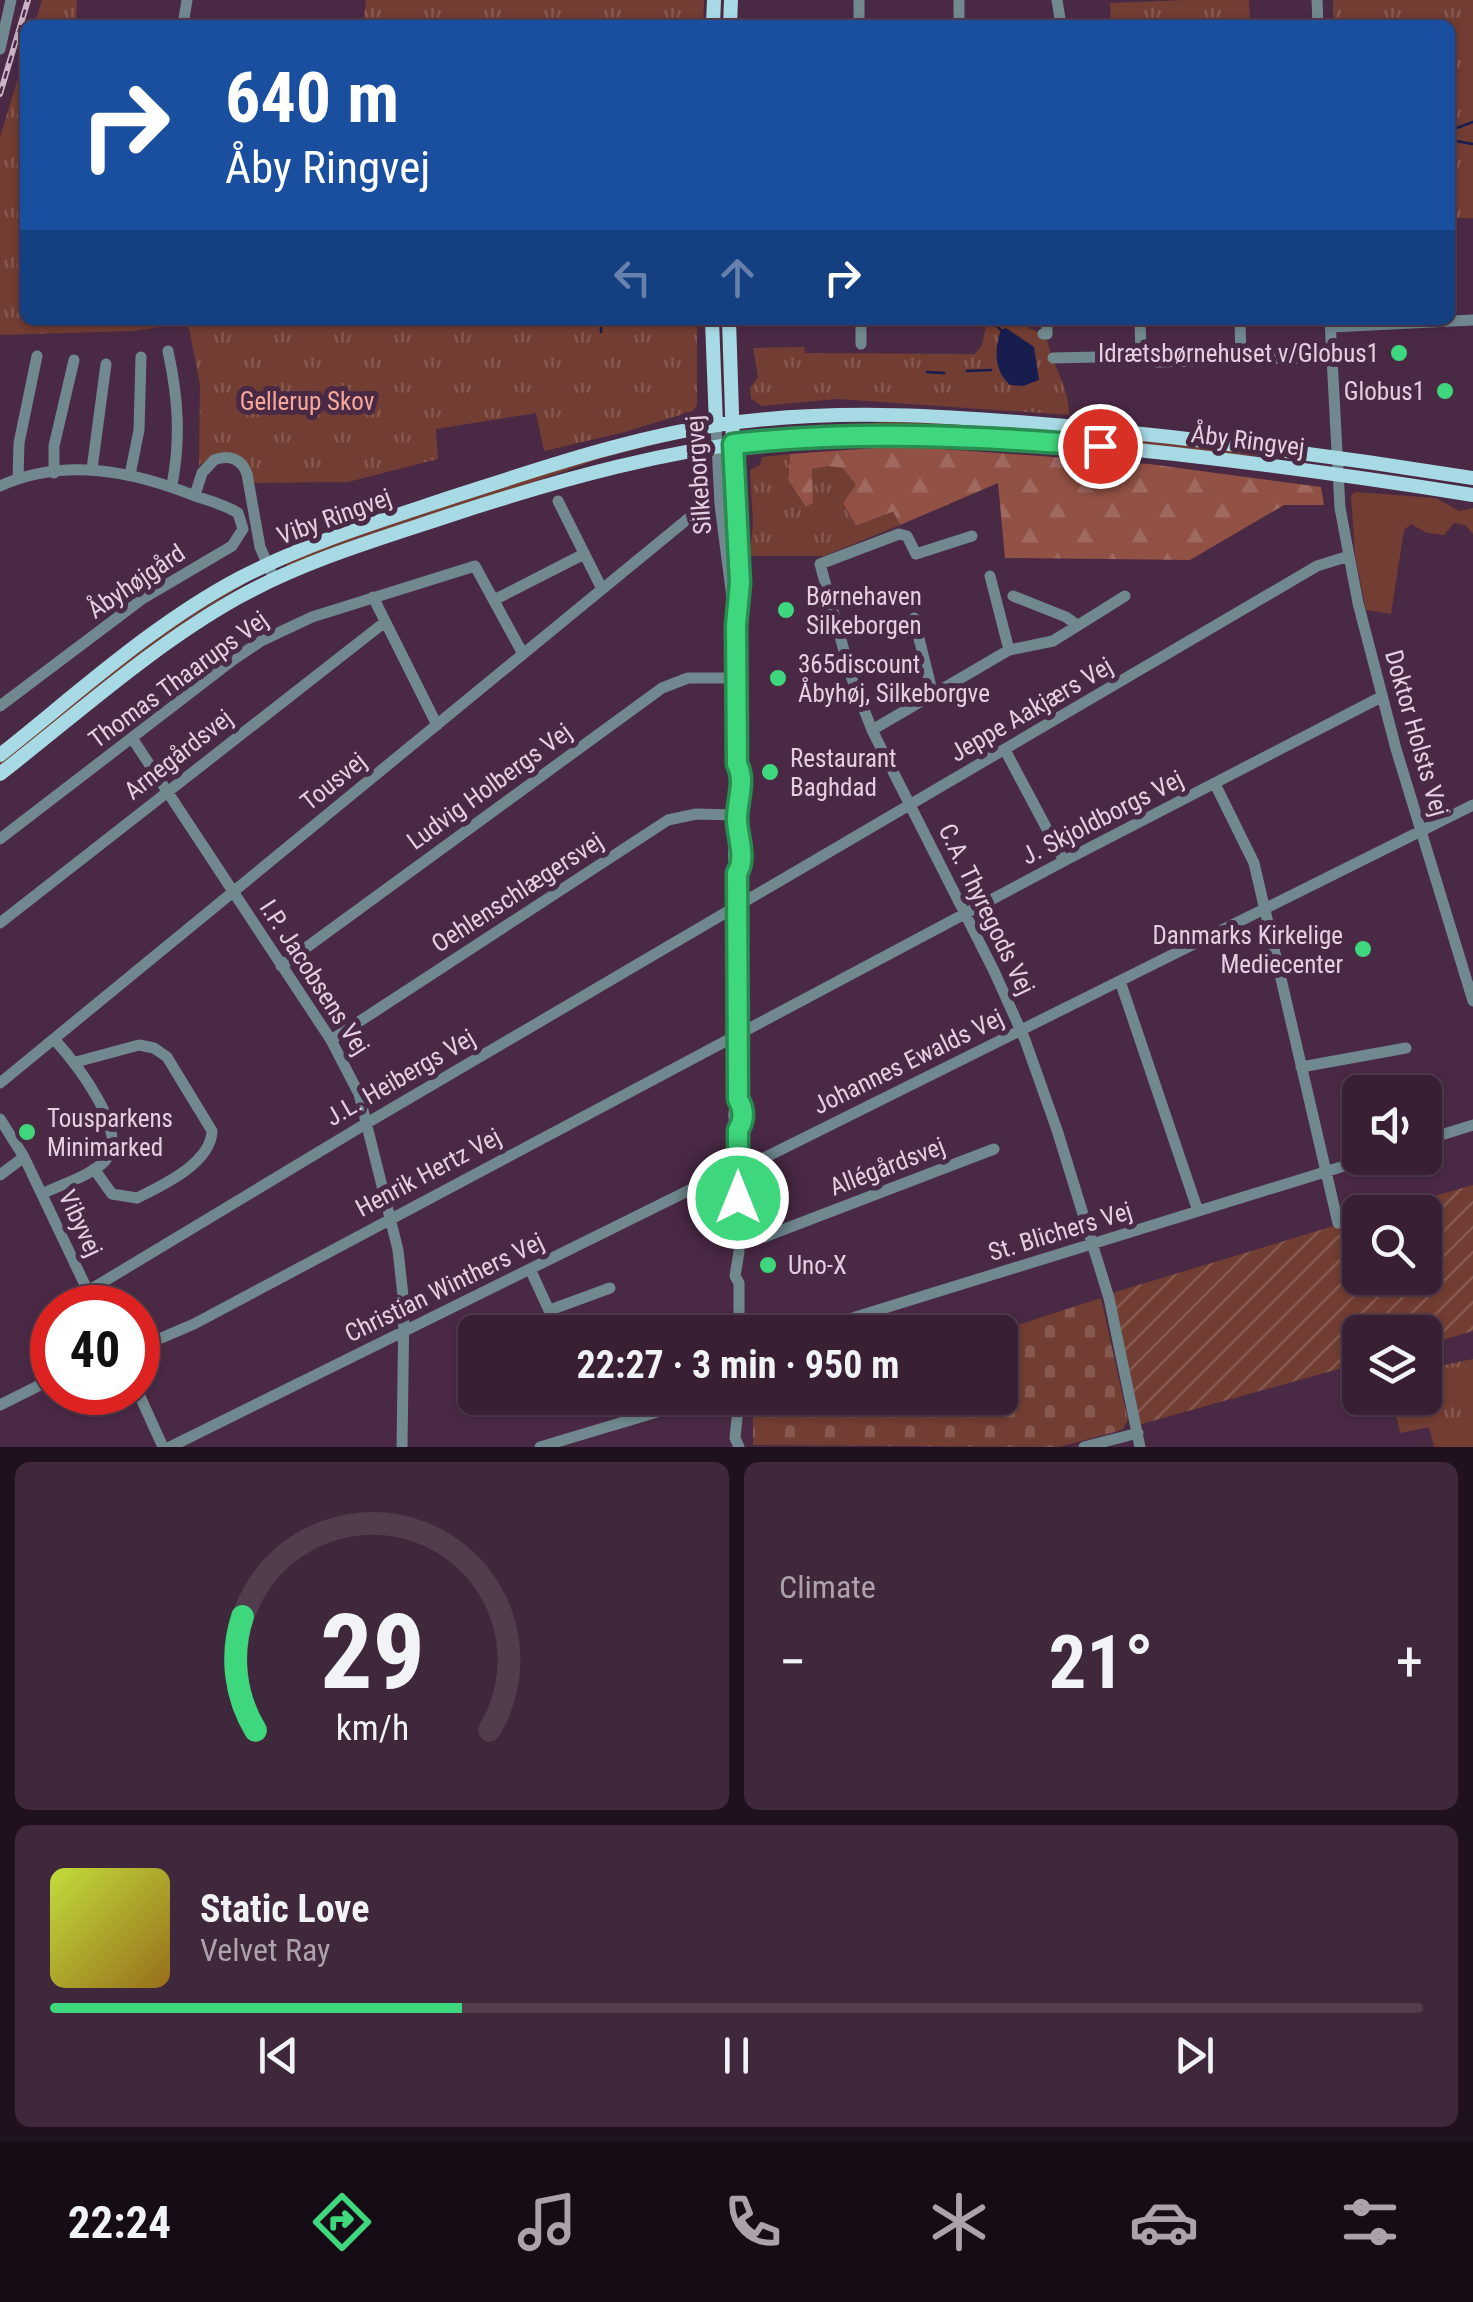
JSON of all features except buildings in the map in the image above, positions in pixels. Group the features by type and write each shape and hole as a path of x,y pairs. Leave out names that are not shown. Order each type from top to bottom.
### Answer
{"main road":[{"name":"Silkeborgvej","path":"712,325 716,425"},
{"name":"Silkeborgvej","path":"729,325 733,444"},
{"name":"Åby Ringvej","path":"732,423 841,415 988,420 1338,457 1473,478"},
{"name":"Viby Ringvej","path":"0,774 186,631 270,572 351,531 568,460 670,433 732,423"},
{"name":"Åby Ringvej","path":"717,446 840,434 987,437 1157,452 1473,495"},
{"name":"Viby Ringvej","path":"0,754 174,620 228,585 543,486 622,464 717,446"}],"street":[{"path":"0,49 12,0"},
{"path":"861,325 861,344"},
{"path":"1043,334 1048,334 1048,325"},
{"path":"1140,325 1141,356"},
{"path":"1240,325 1241,360"},
{"name":"Doktor Holsts Vej","path":"1330,325 1337,474 1349,556 1381,697 1473,1002"},
{"path":"168,351 178,414 172,484"},
{"path":"18,478 19,443 37,356"},
{"path":"1053,358 1150,356 1157,362 1298,358"},
{"path":"130,475 140,430 141,358"},
{"path":"54,473 54,446 74,360"},
{"path":"92,469 106,364"},
{"name":"Silkeborgvej","path":"716,425 731,606 736,625"},
{"name":"Silkeborgvej","path":"733,444 740,583 736,625 737,764 733,780 737,842 742,850 742,866 737,873 738,1099 743,1107 738,1130 739,1247 743,1260 739,1315"},
{"path":"195,496 202,472 214,460 231,458 242,464 260,547 270,572"},
{"name":"Åbyhøjgård","path":"0,486 18,478 92,469 130,475 172,484 238,514 242,529 232,546 142,600 0,706"},
{"path":"558,501 602,589"},
{"name":"Tousvej","path":"0,1083 694,513"},
{"name":"C.A. Thyregods Vej","path":"972,536 916,554 907,536 899,534 820,564 843,650 872,730 1021,1030 1095,1243 1140,1447"},
{"path":"494,600 584,554"},
{"name":"Jeppe Aakjærs Vej","path":"738,906 1316,566 1349,556"},
{"name":"Thomas Thaarups Vej","path":"0,839 260,641 284,628 373,596 473,565 523,654"},
{"path":"990,576 1009,650"},
{"path":"373,596 437,725"},
{"path":"1013,596 1077,625"},
{"path":"872,730 1009,650 1052,641 1125,596"},
{"path":"914,618 933,695"},
{"name":"Arnegårdsvej","path":"0,923 386,622"},
{"name":"Ludvig Holbergs Vej","path":"282,966 662,688 688,678 737,678"},
{"name":"J. Skjoldborgs Vej","path":"738,1033 1381,697"},
{"name":"I.P. Jacobsens Vej","path":"132,738 347,1066 366,1123 400,1263 404,1332 402,1447"},
{"path":"1005,750 1064,861"},
{"path":"1214,784 1250,853 1338,1223"},
{"name":"Johannes Ewalds Vej","path":"738,1170 1473,806"},
{"name":"Oehlenschlægersvej","path":"331,1040 668,820 696,814 737,815"},
{"name":"J.L. Heibergs Vej","path":"98,1285 738,906"},
{"path":"1120,981 1198,1212"},
{"name":"Henrik Hertz Vej","path":"160,1339 194,1324 738,1033"},
{"path":"42,1194 94,1169 108,1157 114,1135 76,1062 54,1039"},
{"path":"76,1062 139,1045 154,1048 167,1057 212,1131 211,1144 203,1156 137,1198 112,1194 94,1169"},
{"path":"1301,1067 1406,1048"},
{"name":"Vibyvej","path":"0,1119 24,1157 85,1285"},
{"path":"1442,1135 1473,1125"},
{"name":"Allégårdsvej","path":"739,1247 994,1148"},
{"path":"0,1175 24,1157"},
{"name":"St. Blichers Vej","path":"863,1315 1342,1166"},
{"name":"Christian Winthers Vej","path":"166,1447 718,1176 738,1170"},
{"path":"530,1270 552,1315"},
{"path":"550,1310 610,1288"},
{"path":"0,1404 30,1390"},
{"path":"150,1415 166,1447"},
{"path":"540,1447 647,1415"},
{"path":"739,1415 744,1423 740,1446"},
{"path":"1089,1446 1138,1433"}],"green space":[{"path":"42,0 77,0 76,20 36,20"},
{"path":"366,0 704,0 703,20 364,20"},
{"path":"1249,0 1250,20 1111,20 1110,3"},
{"path":"1333,0 1473,0 1473,218 1455,218 1455,20 1334,20"},
{"name":"Gellerup Skov","path":"20,71 20,325 174,325 134,331 0,335 0,137"},
{"name":"Gellerup Skov","path":"188,325 697,325 697,405 693,411 544,451 536,413 436,429 438,459 348,482 253,483 249,466 211,456 199,466 200,385"},
{"path":"986,325 1021,325 1046,335 1069,415 837,399 762,406 751,399 750,388 758,377 753,348 804,347 805,353 975,354 982,345"},
{"path":"904,420 1162,441 1273,456 1094,441 753,434"},
{"path":"695,434 602,458 288,567 285,562 572,463"},
{"path":"902,446 1149,464 1321,487 1324,505 1284,505 1190,560 1005,558 998,483 900,525 893,512 856,526 843,503 813,503 806,508 788,480 790,454"},
{"path":"790,454 788,480 805,507 813,503 812,469 843,468 856,485 843,503 856,526 893,512 900,525 824,556 750,556 750,470 760,465 762,457"},
{"path":"1355,492 1436,498 1459,511 1473,508 1473,534 1465,525 1454,523 1444,535 1427,533 1411,524 1404,530 1391,614 1366,610 1355,555 1351,496"},
{"path":"254,578 189,619 0,767 0,761 123,664 187,618"},
{"path":"1473,1185 1473,1331 1442,1340 1442,1315 1342,1315 1342,1368 1138,1425 1109,1294 1342,1223 1342,1295 1442,1295 1442,1195 1438,1195"},
{"path":"1101,1298 1128,1420 1122,1430 1059,1447 753,1445 753,1415 1018,1415 1018,1325"},
{"path":"1473,1359 1473,1447 1434,1447 1429,1427 1400,1433 1396,1415 1442,1415 1442,1365"}],"shaded area":[{"path":"1006,328 1034,347 1039,380 1023,386 1010,385 1005,379 998,367 997,345 1001,330"}],"waterway":[{"path":"1455,129 1473,122"},
{"path":"1455,140 1473,144"},
{"path":"601,325 601,332"},
{"path":"996,325 1001,330"},
{"path":"967,371 991,370"},
{"path":"927,372 944,373"}],"railway":[{"path":"22,20 28,0"},
{"path":"0,94 20,27"}],"place":[{"name":"Idrætsbørnehuset v/Globus1","path":"1399,353"},
{"name":"Globus1","path":"1445,391"},
{"name":"Børnehaven Silkeborgen","path":"786,610"},
{"name":"365discount Åbyhøj, Silkeborgve","path":"778,678"},
{"name":"Restaurant Baghdad","path":"770,772"},
{"name":"Danmarks Kirkelige Mediecenter","path":"1363,949"},
{"name":"Tousparkens Minimarked","path":"27,1132"},
{"name":"Uno-X","path":"768,1265"}],"route":[{"path":"738,1198 738,1130 743,1107 738,1099 737,873 742,866 742,850 737,842 737,796 742,788 742,773 737,764 736,625 740,583 733,444 788,437 892,434 1100,446"}]}
